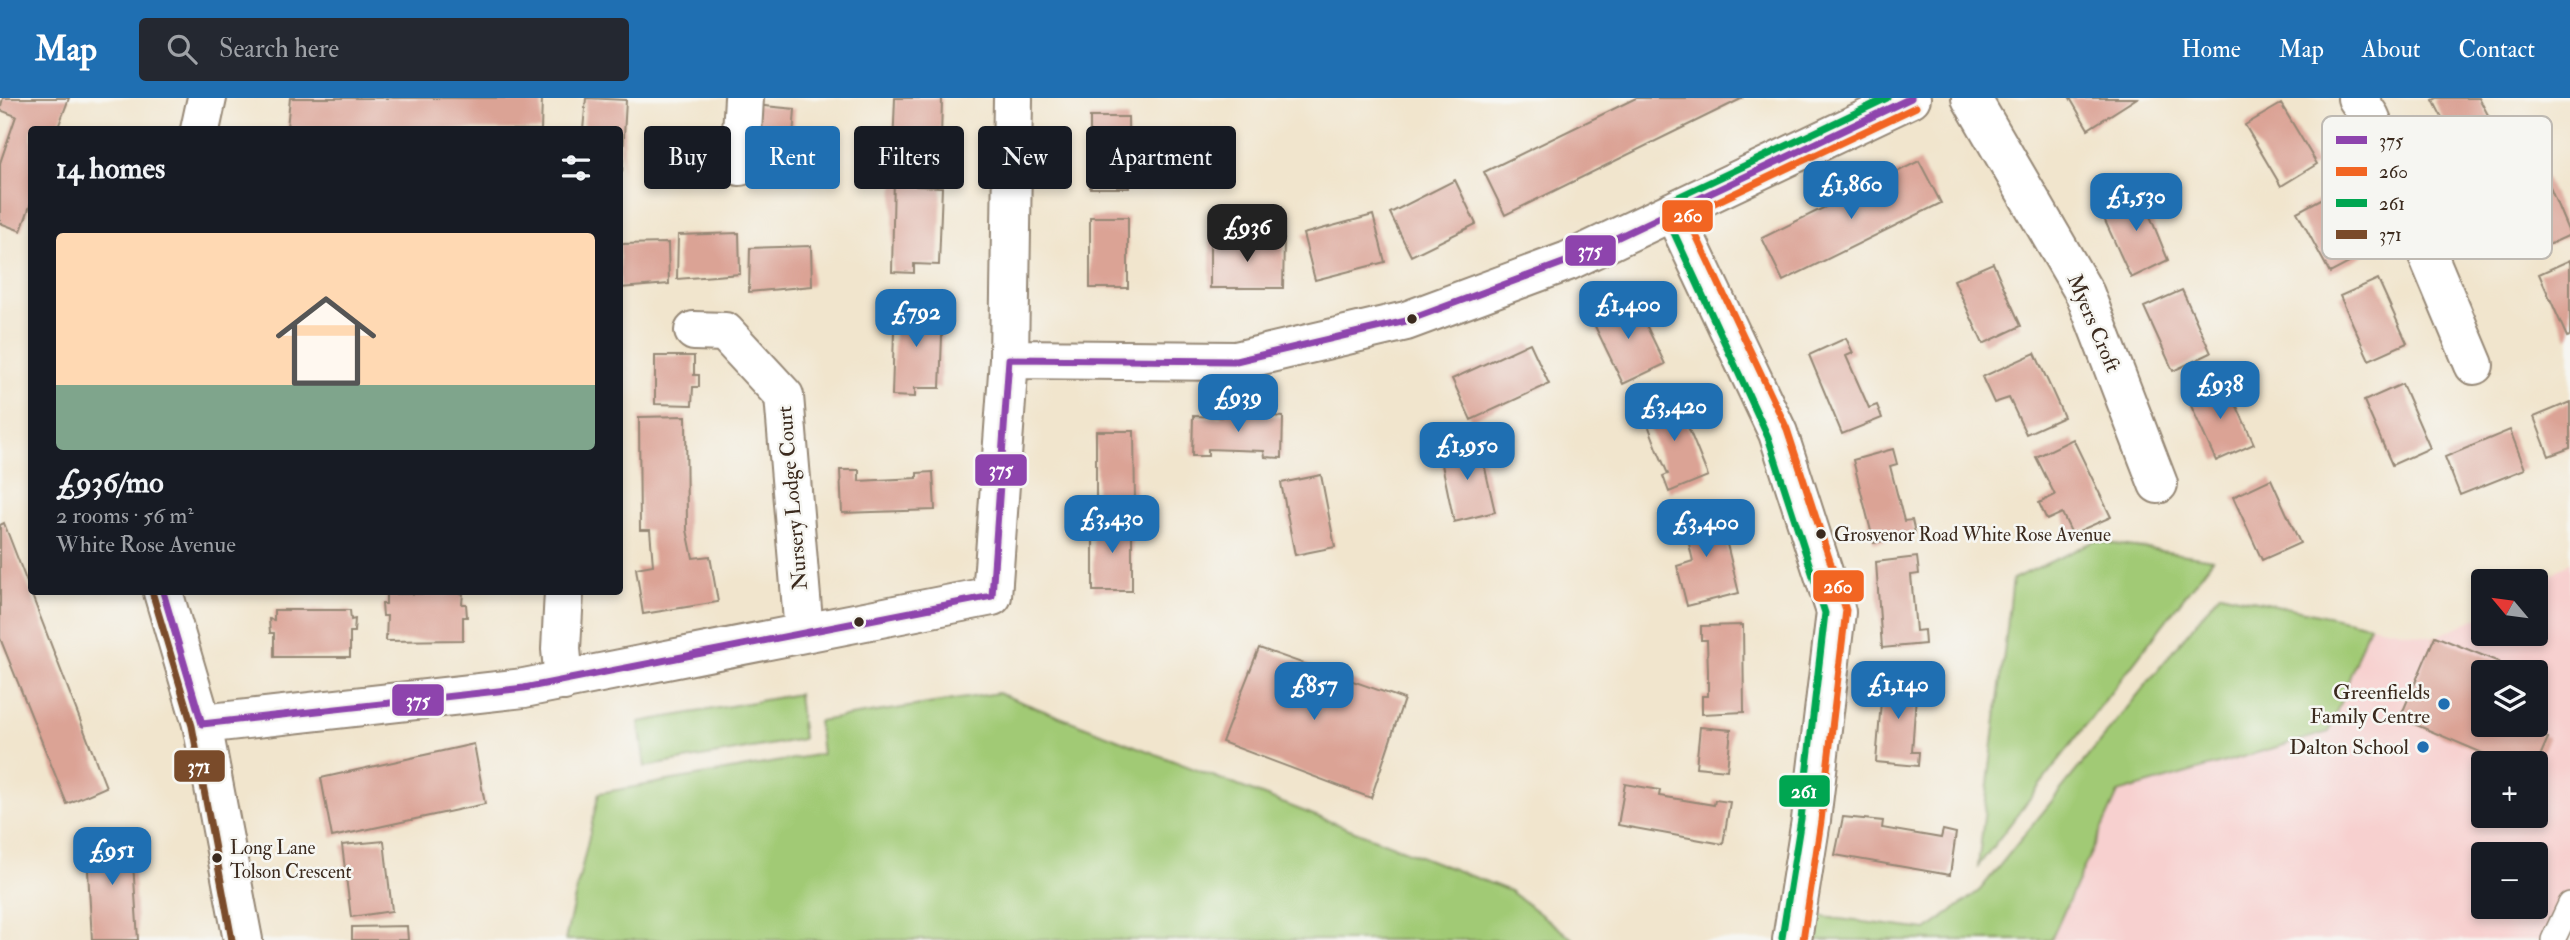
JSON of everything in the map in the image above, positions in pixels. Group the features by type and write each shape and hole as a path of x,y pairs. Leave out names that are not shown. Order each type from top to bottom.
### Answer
{"street":[{"path":"202,126 207,98"},
{"path":"740,166 744,98"},
{"path":"202,724 524,688 992,596 1009,359 1013,98"},
{"name":"Myers Croft","path":"1971,98 2085,294 2158,484"},
{"path":"2357,98 2369,116"},
{"path":"1009,359 1236,361 1406,321 1568,261 1888,103"},
{"path":"1673,211 1778,433 1836,612 1811,820 1792,940"},
{"path":"2430,259 2474,365"},
{"name":"Nursery Lodge Court","path":"694,331 725,332 784,396 804,633"},
{"path":"164,595 202,724 243,940"},
{"path":"564,595 561,649 564,681"}],"lane":[{"path":"2553,940 2570,904"}],"shaded area":[{"name":"Dalton School","path":"2570,562 2570,940 2051,940 2118,793 2329,732 2369,625 2435,637 2471,620 2471,646 2548,646 2548,576"}],"green space":[{"path":"2095,541 2213,559 1978,866 2013,579"},
{"path":"2220,593 2369,625 2329,732 2118,793 2051,940 1813,940 1816,916 1927,930 1980,890"},
{"path":"998,693 1510,891 1574,940 565,940 599,793 822,754 818,721"},
{"path":"798,694 803,739 645,767 639,722"}],"building":[{"path":"3,98 69,98 58,126 28,126 28,211 21,231 0,223 0,163 16,116 0,110"},
{"path":"290,98 542,98 541,126 287,126"},
{"path":"586,98 626,100 623,155 623,126 583,126"},
{"path":"895,98 942,98 941,126 894,126"},
{"path":"1636,98 1743,98 1505,215 1484,172"},
{"path":"2070,98 2137,98 2088,129"},
{"path":"2479,98 2489,116 2441,116 2433,100"},
{"path":"2281,104 2317,164 2281,186 2245,125"},
{"path":"754,105 795,109 794,126 753,126"},
{"path":"1090,117 1128,117 1128,126 1090,126"},
{"path":"1919,161 1941,203 1783,281 1762,238"},
{"path":"1455,180 1476,224 1411,256 1390,213"},
{"path":"2150,188 2159,211 2150,216 2168,260 2131,278 2101,212"},
{"path":"894,189 942,189 939,265 914,264 914,273 892,272"},
{"path":"2552,192 2570,235 2552,243"},
{"path":"2322,198 2322,258 2297,212"},
{"path":"1373,215 1385,262 1315,280 1303,234"},
{"path":"1090,217 1128,217 1128,288 1090,288"},
{"path":"739,233 740,274 677,279 678,235"},
{"path":"1210,239 1284,240 1283,288 1210,288"},
{"path":"668,243 669,284 623,288 623,244"},
{"path":"811,246 812,286 749,292 750,248"},
{"path":"2322,259 2357,259 2330,273"},
{"path":"2570,260 2570,336 2567,337 2539,274"},
{"path":"1993,263 2021,326 1983,344 1954,280"},
{"path":"2378,279 2407,343 2369,360 2340,296"},
{"path":"2182,290 2211,353 2173,371 2144,307"},
{"path":"1633,298 1665,364 1623,384 1591,318"},
{"path":"895,299 917,300 916,310 943,311 940,388 915,388 915,397 892,396"},
{"path":"1846,338 1853,353 1846,356 1869,408 1877,405 1882,418 1842,434 1809,355"},
{"path":"1530,343 1549,384 1471,420 1452,379"},
{"path":"2035,353 2064,417 2026,434 2009,398 1994,403 1982,377"},
{"path":"655,356 694,356 694,375 699,375 699,387 693,387 692,405 655,404"},
{"path":"2225,380 2254,444 2216,461 2187,397"},
{"path":"2402,384 2430,448 2392,465 2364,401"},
{"path":"1675,395 1708,476 1669,492 1663,476 1668,474 1647,422 1642,424 1636,411"},
{"path":"2570,402 2570,448 2549,456 2534,417"},
{"path":"1221,411 1283,417 1282,458 1265,457 1264,451 1208,449 1208,456 1192,456 1193,416 1221,417"},
{"path":"686,416 687,530 693,558 710,556 718,602 643,614 636,568 653,565 650,530 640,530 639,417"},
{"path":"2510,430 2525,469 2460,495 2445,457"},
{"path":"1096,431 1134,431 1135,503 1096,503"},
{"path":"2073,439 2111,517 2072,534 2062,513 2047,520 2039,503 2055,495 2036,457"},
{"path":"1479,442 1495,512 1454,522 1439,450"},
{"path":"1893,449 1897,464 1890,466 1904,521 1912,520 1915,533 1874,543 1853,460"},
{"path":"840,470 859,470 859,481 917,478 917,473 933,472 935,510 842,513"},
{"path":"1321,475 1335,547 1295,555 1281,483"},
{"path":"2271,479 2300,543 2262,560 2233,497"},
{"path":"1718,508 1739,593 1687,606 1677,566 1693,561 1686,531 1681,532 1677,518"},
{"path":"1093,519 1132,519 1132,591 1093,591"},
{"path":"4,523 28,585 28,595 32,595 106,787 67,804 0,638 0,525"},
{"path":"1917,557 1919,574 1911,575 1916,631 1924,630 1925,644 1882,648 1876,562"},
{"path":"386,595 463,595 462,604 466,604 467,617 463,617 463,640 386,641 387,616 383,616 382,604 386,604"},
{"path":"274,610 350,610 351,620 355,619 354,632 350,632 350,657 274,657 274,633 270,633 269,619 274,620"},
{"path":"1743,625 1744,712 1702,714 1702,696 1708,696 1708,671 1707,640 1701,640 1701,626"},
{"name":"Greenfields Family Centre","path":"2435,636 2494,660 2471,660 2471,737 2548,738 2542,751 2478,751 2400,718"},
{"path":"1259,648 1404,699 1371,798 1222,742"},
{"path":"1883,677 1924,679 1924,695 1916,695 1912,752 1919,752 1918,766 1876,762"},
{"path":"1700,727 1731,730 1727,770 1696,767"},
{"path":"474,744 485,804 332,837 321,778"},
{"path":"1625,784 1660,790 1659,796 1714,805 1715,800 1730,802 1723,844 1618,825"},
{"path":"1843,817 1883,821 1882,828 1941,838 1943,830 1956,833 1950,875 1835,855"},
{"path":"131,832 138,940 92,940 86,835"},
{"path":"384,841 392,911 351,917 342,845"},
{"path":"407,926 408,940 352,940 352,927"}],"transit line":[{"name":"261","path":"1782,938 1801,819 1825,613 1768,437 1663,209 1668,202 1887,98"},
{"name":"375","path":"164,595 202,724 524,688 992,596 1009,359 1236,361 1406,321 1568,261 1911,98"},
{"name":"260","path":"1803,940 1821,821 1846,610 1787,429 1687,216 1916,107"},
{"name":"371","path":"153,595 192,726 232,940"}],"place":[{"name":"Grosvenor Road White Rose Avenue","path":"1821,534"},
{"name":"Greenfields Family Centre","path":"2444,704"},
{"name":"Dalton School","path":"2423,747"},
{"name":"Long Lane Tolson Crescent","path":"217,858"}]}
